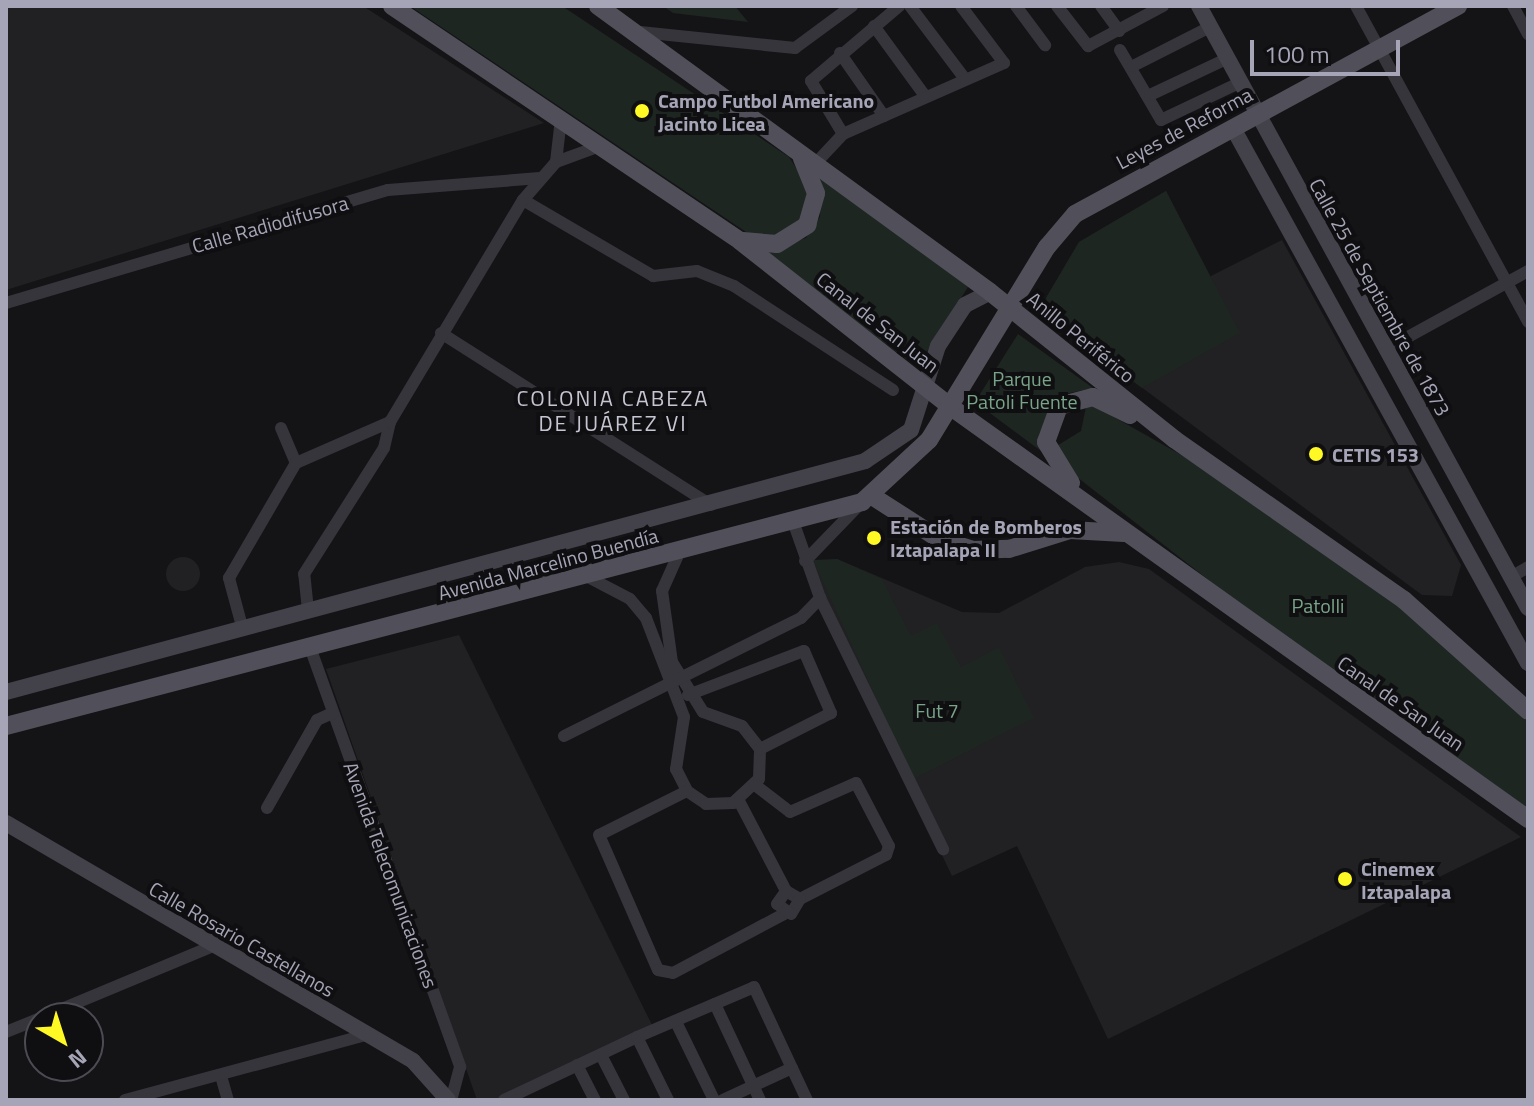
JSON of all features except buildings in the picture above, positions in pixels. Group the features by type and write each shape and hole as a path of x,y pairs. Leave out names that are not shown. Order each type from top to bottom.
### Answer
{"main road":[{"name":"Canal de San Juan","path":"392,6 604,145 740,241 951,407 1528,819"},
{"name":"Anillo Periférico","path":"598,6 640,32 807,160 990,292 1174,439 1404,600 1528,711"},
{"name":"Leyes de Reforma","path":"1011,309 1075,214 1458,6"},
{"path":"740,241 777,244 807,225 816,193 807,160"},
{"name":"Avenida Marcelino Buendía","path":"6,726 794,524 867,499 909,464 951,407 1011,309"},
{"path":"1119,529 1052,461 1046,429 1055,411 1068,399 1093,397 1174,439"},
{"path":"867,499 939,539 973,550 1009,549 1070,530 1119,529"}],"street":[{"path":"640,32 795,48 852,6"},
{"path":"843,134 811,81 840,53 899,6"},
{"path":"910,6 965,79"},
{"path":"807,160 843,134 1004,63 961,6"},
{"path":"1057,6 1088,46 1119,31 1142,11 1163,6"},
{"path":"1101,6 1119,31"},
{"name":"Calle 25 de Septiembre de 1873","path":"1199,6 1528,608"},
{"path":"1356,6 1528,322"},
{"path":"1513,6 1528,34"},
{"path":"1017,7 1045,45"},
{"path":"874,26 925,96"},
{"path":"1133,66 1210,27"},
{"path":"1120,50 1150,95 1161,120 1239,83"},
{"path":"840,53 884,116"},
{"path":"1150,95 1226,59"},
{"path":"556,162 564,138 559,115"},
{"path":"1233,128 1528,663"},
{"path":"308,610 304,574 384,448 390,422 523,200 556,162 604,145"},
{"name":"Calle Radiodifusora","path":"6,303 388,190 540,178"},
{"path":"523,200 653,276 697,271 734,286 893,390"},
{"path":"1386,349 1528,271"},
{"name":"Avenida Marcelino Buendía","path":"6,692 711,505 885,453 911,430 927,389 933,356 957,315 990,292"},
{"path":"441,333 711,505"},
{"path":"243,630 229,578 296,463 390,422"},
{"path":"281,428 296,463"},
{"path":"1433,491 1458,478"},
{"path":"805,561 830,542 867,499"},
{"path":"794,524 820,598 943,849"},
{"path":"588,577 643,611 675,680 711,719 742,726 760,749 755,785 739,801 706,804 687,791 676,769 684,717 675,680 661,608 679,553"},
{"path":"1511,577 1528,567"},
{"path":"564,736 801,618 820,598"},
{"name":"Avenida Telecomunicaciones","path":"311,650 460,1067 450,1100"},
{"path":"688,695 804,651 831,713 760,749"},
{"path":"267,808 317,720 333,713"},
{"path":"755,785 783,812 853,783 860,787 890,852 792,892 778,915"},
{"path":"687,791 599,835 658,970 673,973 778,915 797,911 792,892 739,801"},
{"name":"Calle Rosario Castellanos","path":"6,823 213,946 370,1034 430,1074 450,1100"},
{"path":"78,1002 213,946"},
{"path":"504,1100 637,1037 754,987 807,1100"},
{"path":"715,1004 760,1100"},
{"path":"676,1022 714,1100"},
{"path":"125,1100 370,1034"},
{"path":"637,1037 668,1100"},
{"path":"601,1055 624,1100"},
{"path":"577,1065 595,1100"},
{"path":"723,1100 792,1068"},
{"path":"221,1076 228,1100"}],"shaded area":[{"path":"6,6 363,6 544,123 6,290"},
{"name":"CETIS 153","path":"1166,191 1209,277 1282,240 1461,565 1452,596 1422,595 1052,321 1046,298 1079,242"},
{"path":"183,557 195,562 200,574 195,586 183,591 171,586 166,574 171,562"},
{"path":"837,559 962,612 999,613 1085,567 1119,562 1149,569 1521,837 1108,1039 1017,846 952,876 803,564"},
{"path":"459,635 653,1027 495,1100 477,1100 326,669"}],"green space":[{"path":"410,6 562,6 789,157 808,186 803,221 788,233 755,238"},
{"path":"663,6 735,6 748,22 673,13"},
{"path":"821,175 968,287 917,367 763,252 806,238 820,217"},
{"path":"1166,191 1240,333 1142,388 1052,321 1046,298 1079,242"},
{"name":"Parque Patoli Fuente","path":"1018,334 1093,388 1065,394 1051,406 1041,451 975,402"},
{"name":"Patolli","path":"1087,402 1185,457 1390,597 1516,709 1528,721 1528,813 1288,642 1077,477 1055,447 1081,431"},
{"name":"Fut 7","path":"837,559 882,579 911,636 937,623 961,667 999,647 1034,718 913,779 813,560"}],"place":[{"name":"Campo Futbol Americano Jacinto Licea","path":"642,111"},
{"name":"CETIS 153","path":"1316,454"},
{"name":"Estación de Bomberos Iztapalapa II","path":"874,538"},
{"name":"Cinemex Iztapalapa","path":"1345,879"}],"district":[{"name":"COLONIA CABEZA DE JUÁREZ VI","path":"613,410"}]}
